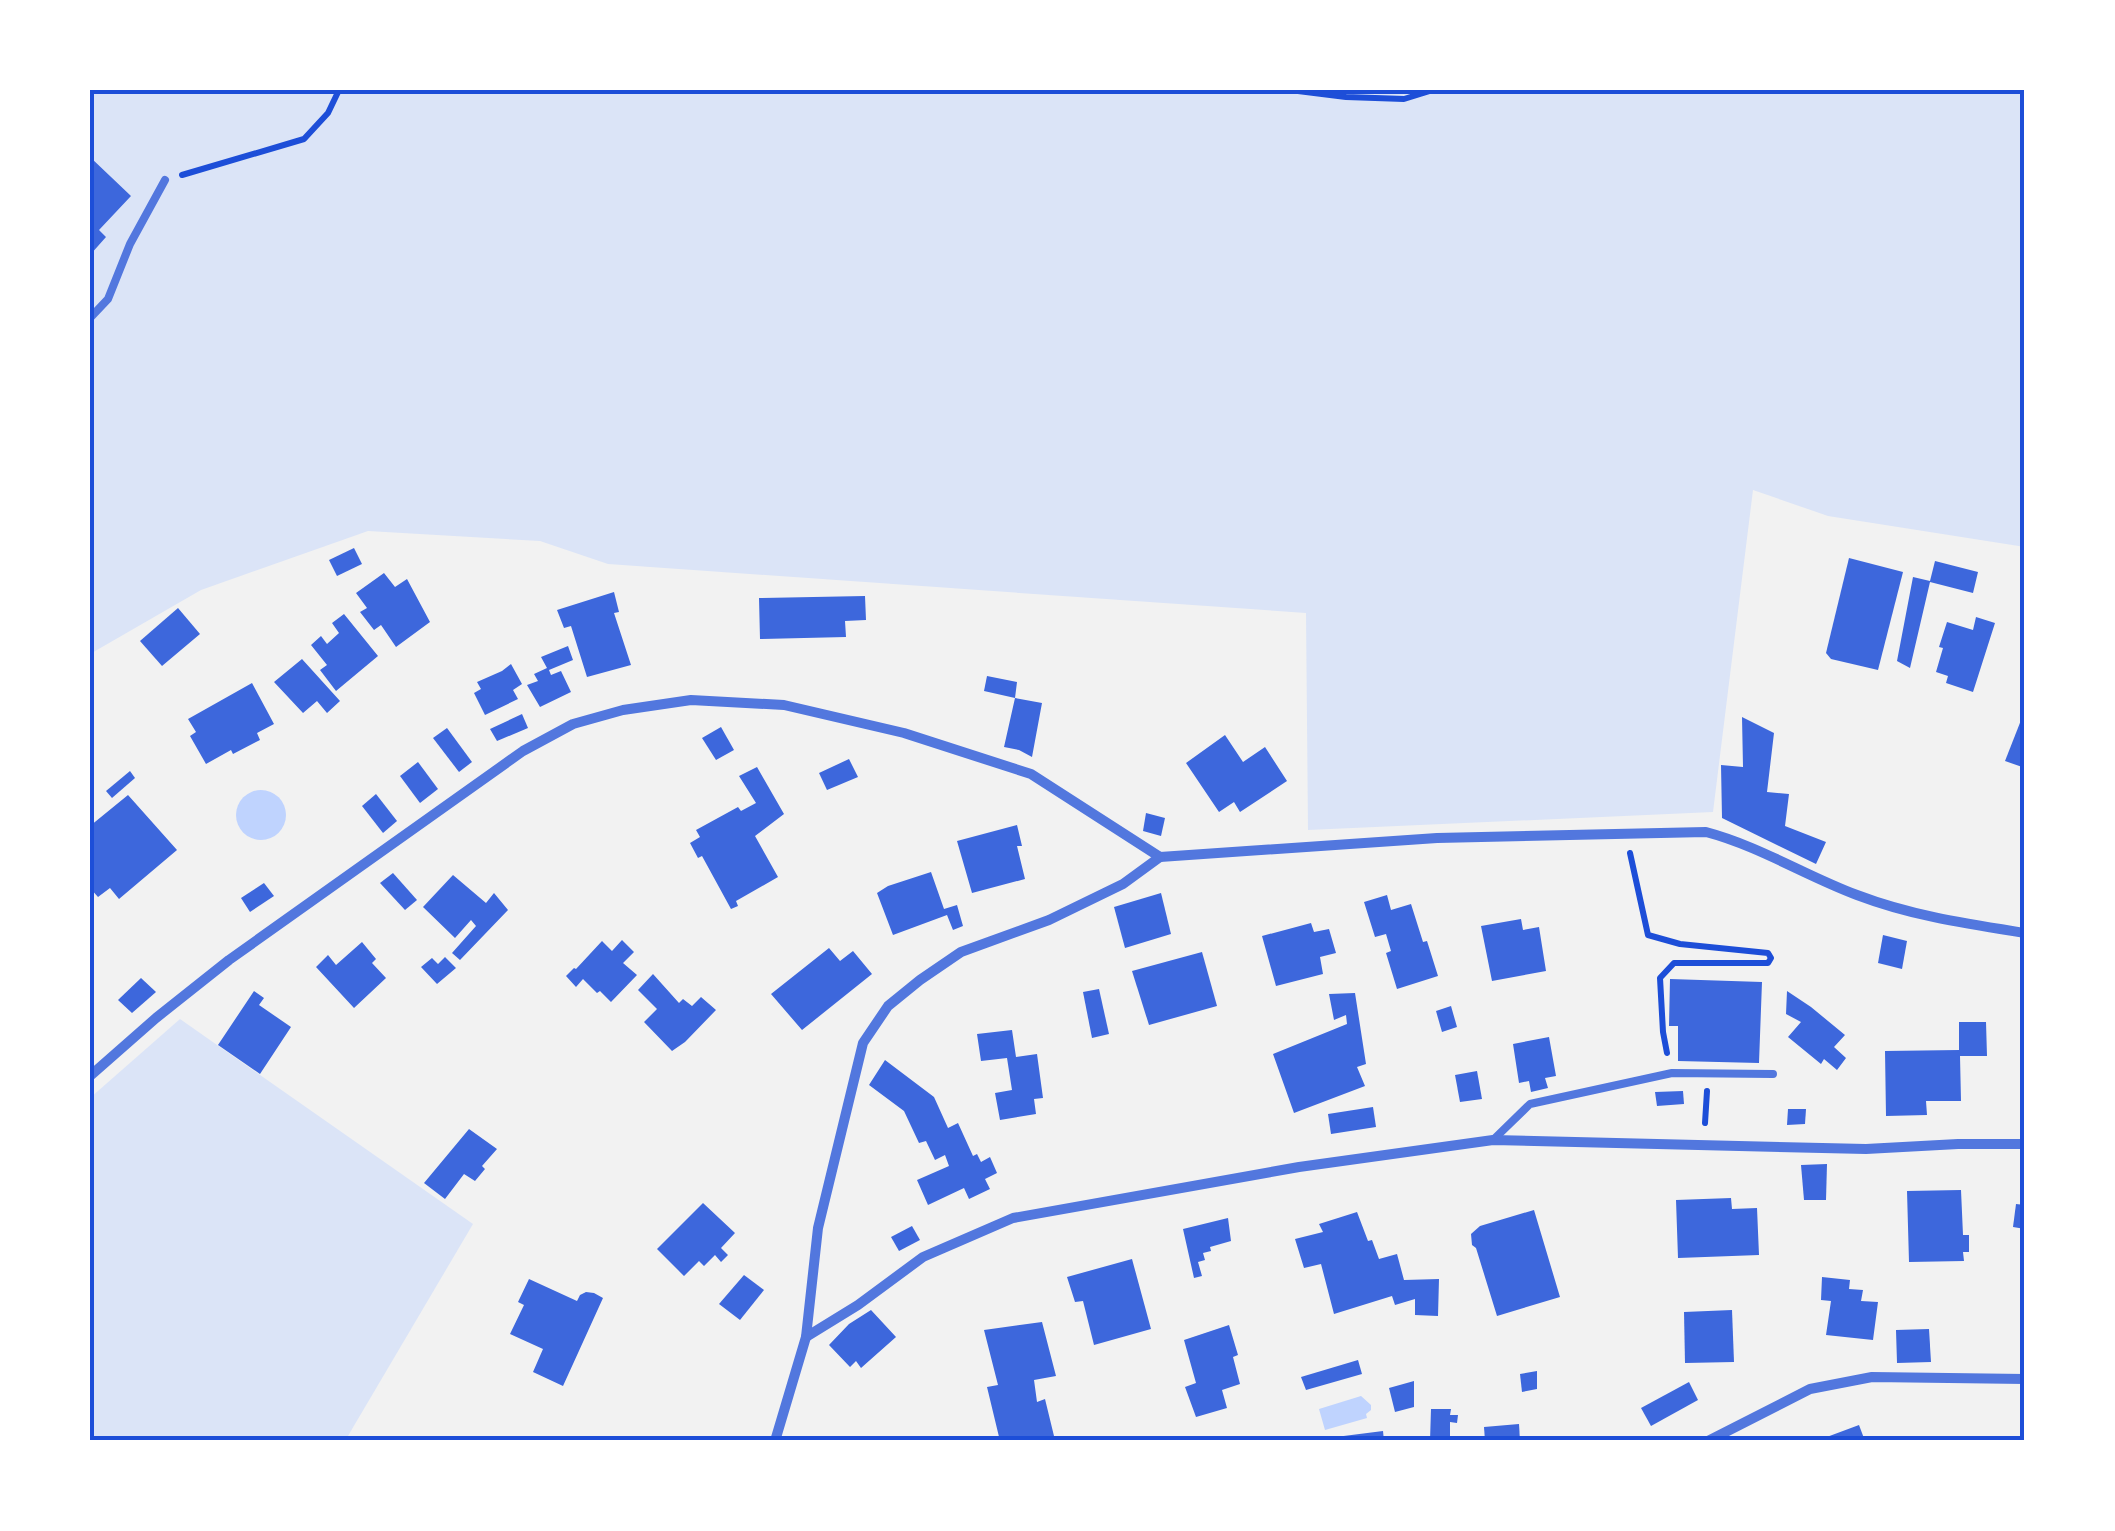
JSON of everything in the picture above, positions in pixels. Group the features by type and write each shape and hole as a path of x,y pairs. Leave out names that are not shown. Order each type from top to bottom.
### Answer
{"street":[{"path":"90,1076 229,960 523,751 572,724 623,710 691,700 784,705 904,732 1031,774 1160,857"},
{"path":"775,1441 806,1337 818,1228 863,1043 888,1006 961,952 1064,913 1123,884 1160,857 1438,838 1706,832 1736,840 1874,901 1926,917 2025,933"},
{"path":"806,1337 924,1257 1013,1218 1299,1168 1493,1140 1866,1149 2025,1144"},
{"path":"1708,1441 1810,1389 1872,1377 2025,1379"}],"lane":[{"path":"90,318 108,299 130,244 165,180"},
{"path":"1493,1140 1530,1104 1672,1074 1773,1074"}],"path":[{"path":"165,180 304,140 328,113 340,90"},
{"path":"1290,90 1404,99 1433,90"},
{"path":"1626,835 1648,936 1680,944 1768,953 1771,958 1768,963 1674,963 1660,978 1663,1032"},
{"path":"1704,1144 1708,1075"}],"shaded area":[{"path":"90,90 2025,90 2025,547 1828,516 1753,490 1713,812 1308,830 1306,613 608,564 540,541 368,531 201,590 90,654"},
{"path":"180,1019 473,1224 345,1441 90,1441 90,1098"}],"water":[{"path":"261,790 279,797 286,815 279,833 261,840 243,833 236,815 243,797"},
{"path":"1361,1396 1371,1405 1367,1418 1325,1430 1319,1409"}],"building":[{"path":"90,157 131,196 99,230 106,237 90,255"},
{"path":"354,548 362,564 337,576 329,560"},
{"path":"1849,558 1903,572 1878,670 1831,659 1826,653"},
{"path":"1935,561 1978,572 1973,593 1930,582 1910,668 1897,661 1913,577 1930,581"},
{"path":"384,573 395,587 407,579 430,622 396,647 381,625 374,630 360,612 367,608 356,593"},
{"path":"614,592 619,612 614,613 631,665 587,677 571,626 564,628 557,610"},
{"path":"865,596 866,620 845,621 846,637 760,639 759,598"},
{"path":"178,608 200,634 162,666 140,641"},
{"path":"344,614 378,656 336,691 320,670 327,665 311,645 321,636 327,644 339,633 332,623"},
{"path":"1976,617 1995,623 1973,692 1946,683 1948,676 1936,672 1947,622 1973,630"},
{"path":"568,646 573,660 549,670 551,675 561,671 571,692 540,707 527,685 538,681 534,674 547,668 541,657"},
{"path":"302,659 340,701 327,713 317,701 303,713 274,682"},
{"path":"511,664 522,684 513,690 518,699 485,715 474,693 481,689 477,682"},
{"path":"987,676 1017,682 1015,698 984,691"},
{"path":"252,683 274,724 257,733 260,740 206,764 190,736 196,732 188,719"},
{"path":"1015,698 1042,703 1032,757 1004,747"},
{"path":"2025,710 2025,768 2005,761"},
{"path":"522,714 528,728 497,741 490,729"},
{"path":"1742,717 1774,733 1767,792 1789,794 1785,826 1826,842 1816,864 1722,818 1721,765 1743,767"},
{"path":"721,727 734,750 716,760 702,738"},
{"path":"447,728 472,762 459,772 433,738"},
{"path":"1225,735 1243,762 1265,747 1287,781 1240,812 1234,802 1219,812 1186,763"},
{"path":"849,759 858,777 827,790 819,773"},
{"path":"418,762 438,789 420,803 400,776"},
{"path":"757,767 784,814 755,836 778,877 736,901 738,906 731,909 702,856 698,858 690,843 700,837 696,830 738,807 741,811 756,803 739,776"},
{"path":"130,771 135,778 112,798 106,791"},
{"path":"376,794 397,821 383,833 362,806"},
{"path":"128,795 177,850 119,899 110,888 98,897 90,888 90,826"},
{"path":"1146,813 1165,818 1161,836 1143,831"},
{"path":"1017,825 1022,846 1017,846 1025,879 972,893 957,841"},
{"path":"931,872 944,909 957,905 963,926 953,930 947,915 893,935 877,893"},
{"path":"393,873 417,900 405,910 380,883"},
{"path":"453,875 486,903 494,893 508,910 460,960 452,953 476,926 471,920 455,938 423,907"},
{"path":"264,883 274,896 250,912 241,898"},
{"path":"1161,893 1171,934 1125,948 1114,907"},
{"path":"1387,895 1391,910 1411,904 1438,976 1397,989 1386,953 1391,951 1386,934 1375,937 1364,902"},
{"path":"1521,919 1523,930 1539,927 1546,971 1492,981 1481,926"},
{"path":"1311,923 1314,932 1329,929 1336,953 1320,957 1323,974 1276,986 1262,936"},
{"path":"1883,935 1907,941 1902,969 1878,963"},
{"path":"622,940 634,952 623,963 637,975 611,1002 583,979 576,987 566,976 602,941 612,951"},
{"path":"362,942 376,959 372,963 386,978 354,1008 316,967 328,955 336,965"},
{"path":"829,948 840,961 853,951 872,974 802,1030 771,994"},
{"path":"1202,952 1217,1006 1149,1025 1132,971"},
{"path":"445,957 456,968 437,984 421,967 432,958 438,964"},
{"path":"653,974 679,1003 683,999 692,1006 701,997 716,1010 672,1051 644,1022 657,1009 638,990"},
{"path":"141,978 156,992 132,1013 118,1000"},
{"path":"1670,979 1762,982 1759,1063 1678,1061 1678,1026 1669,1026"},
{"path":"1099,989 1109,1034 1092,1038 1083,992"},
{"path":"254,991 264,998 259,1005 291,1027 260,1074 218,1045"},
{"path":"1787,991 1845,1035 1834,1047 1846,1058 1837,1070 1824,1059 1821,1064 1788,1037 1801,1022 1786,1014"},
{"path":"1355,993 1366,1064 1357,1067 1365,1086 1294,1113 1273,1054 1347,1024 1346,1015 1334,1020 1329,994"},
{"path":"1451,1006 1457,1027 1442,1032 1436,1011"},
{"path":"1959,1022 1986,1022 1987,1056 1960,1056 1961,1101 1926,1101 1927,1115 1886,1116 1885,1051 1959,1050"},
{"path":"1012,1030 1016,1057 1037,1054 1043,1098 1034,1099 1036,1114 1000,1120 995,1093 1012,1090 1007,1058 981,1061 977,1034"},
{"path":"1549,1037 1556,1076 1545,1078 1548,1088 1531,1092 1529,1081 1519,1083 1513,1044"},
{"path":"885,1060 934,1097 948,1128 958,1123 973,1156 977,1154 981,1162 990,1157 997,1173 985,1179 990,1189 969,1199 964,1188 928,1205 917,1180 949,1166 945,1155 935,1160 926,1141 919,1143 904,1111 869,1085"},
{"path":"1477,1071 1482,1099 1460,1102 1455,1075"},
{"path":"1683,1091 1684,1104 1657,1106 1655,1092"},
{"path":"1373,1107 1376,1127 1331,1134 1328,1114"},
{"path":"1788,1109 1806,1109 1805,1124 1787,1125"},
{"path":"469,1129 497,1149 475,1181 464,1174 445,1199 424,1183"},
{"path":"1827,1164 1826,1200 1804,1200 1801,1165"},
{"path":"1961,1190 1963,1235 1969,1235 1969,1252 1963,1252 1964,1261 1909,1262 1907,1191"},
{"path":"1731,1198 1732,1209 1757,1208 1759,1255 1678,1258 1676,1200"},
{"path":"703,1203 735,1233 721,1248 728,1255 721,1262 715,1255 704,1266 699,1261 684,1276 657,1249"},
{"path":"2016,1204 2025,1205 2025,1229 2013,1227"},
{"path":"1534,1210 1560,1297 1497,1316 1471,1234 1480,1226"},
{"path":"1357,1212 1379,1259 1397,1254 1404,1280 1439,1279 1438,1316 1415,1315 1415,1299 1395,1305 1392,1296 1334,1314 1321,1264 1304,1268 1295,1239 1323,1232 1319,1224"},
{"path":"1228,1218 1231,1241 1203,1253 1205,1260 1198,1262 1202,1276 1194,1278 1183,1229"},
{"path":"912,1226 920,1240 899,1251 891,1237"},
{"path":"1132,1259 1151,1329 1094,1345 1083,1301 1075,1302 1067,1277"},
{"path":"744,1275 764,1290 740,1320 719,1304"},
{"path":"1822,1277 1850,1280 1849,1289 1863,1290 1861,1301 1878,1302 1873,1340 1826,1335 1831,1301 1821,1300"},
{"path":"529,1279 577,1301 586,1292 603,1298 563,1386 533,1372 543,1349 510,1334 524,1305 518,1302"},
{"path":"871,1310 896,1337 861,1368 856,1361 850,1367 829,1345 849,1324"},
{"path":"1732,1310 1734,1362 1685,1363 1684,1312"},
{"path":"1042,1322 1056,1376 1034,1380 1037,1402 1045,1399 1054,1436 1033,1441 1000,1441 987,1387 998,1385 984,1330"},
{"path":"1229,1325 1238,1355 1233,1357 1240,1384 1222,1390 1227,1408 1196,1417 1185,1387 1196,1383 1184,1340"},
{"path":"1929,1329 1931,1362 1897,1363 1896,1330"},
{"path":"1358,1360 1362,1374 1306,1390 1301,1377"},
{"path":"1537,1371 1537,1389 1522,1392 1520,1374"},
{"path":"1414,1381 1414,1407 1395,1412 1389,1388"},
{"path":"1689,1382 1698,1400 1651,1426 1641,1408"},
{"path":"1431,1409 1451,1409 1450,1415 1458,1415 1457,1423 1450,1422 1450,1441 1430,1441"},
{"path":"1519,1424 1520,1441 1485,1441 1484,1427"},
{"path":"1859,1425 1865,1441 1816,1441"},
{"path":"1383,1431 1384,1441 1320,1439"}]}
